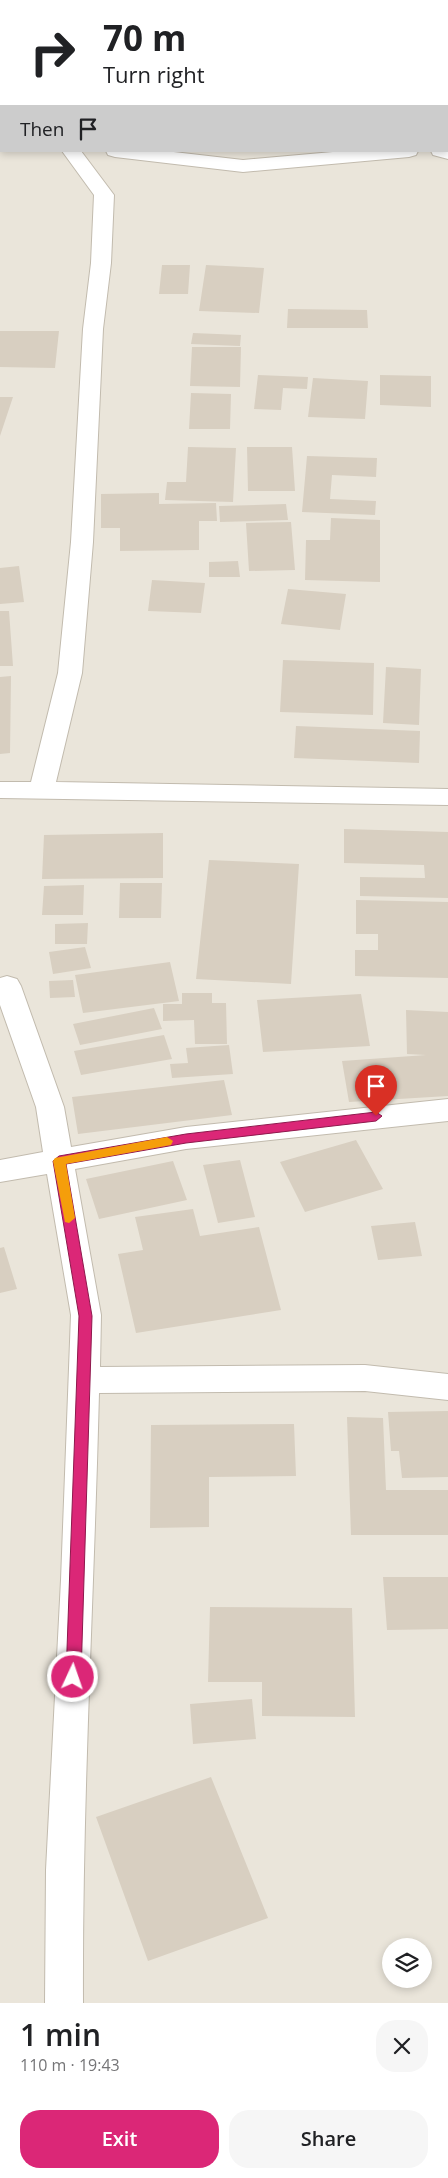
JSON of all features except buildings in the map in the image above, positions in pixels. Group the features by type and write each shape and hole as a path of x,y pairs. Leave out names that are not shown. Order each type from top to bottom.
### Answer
{"street":[{"path":"42,790 70,674 82,542 92,329 102,263 104,195 72,152"},
{"path":"124,152 243,166 398,152"},
{"path":"0,790 448,796"},
{"path":"7,986 50,1107 86,1316 78,1580 64,1870 64,2003"},
{"path":"0,1171 186,1138 448,1110"},
{"path":"84,1380 365,1378 448,1387"}],"shaded area":[{"path":"0,152 448,152 448,2003 0,2003"}],"slow traffic":[{"path":"69,1218 59,1161 167,1141"}],"route":[{"path":"73,1677 78,1580 86,1316 59,1161 186,1138 376,1116"}]}
